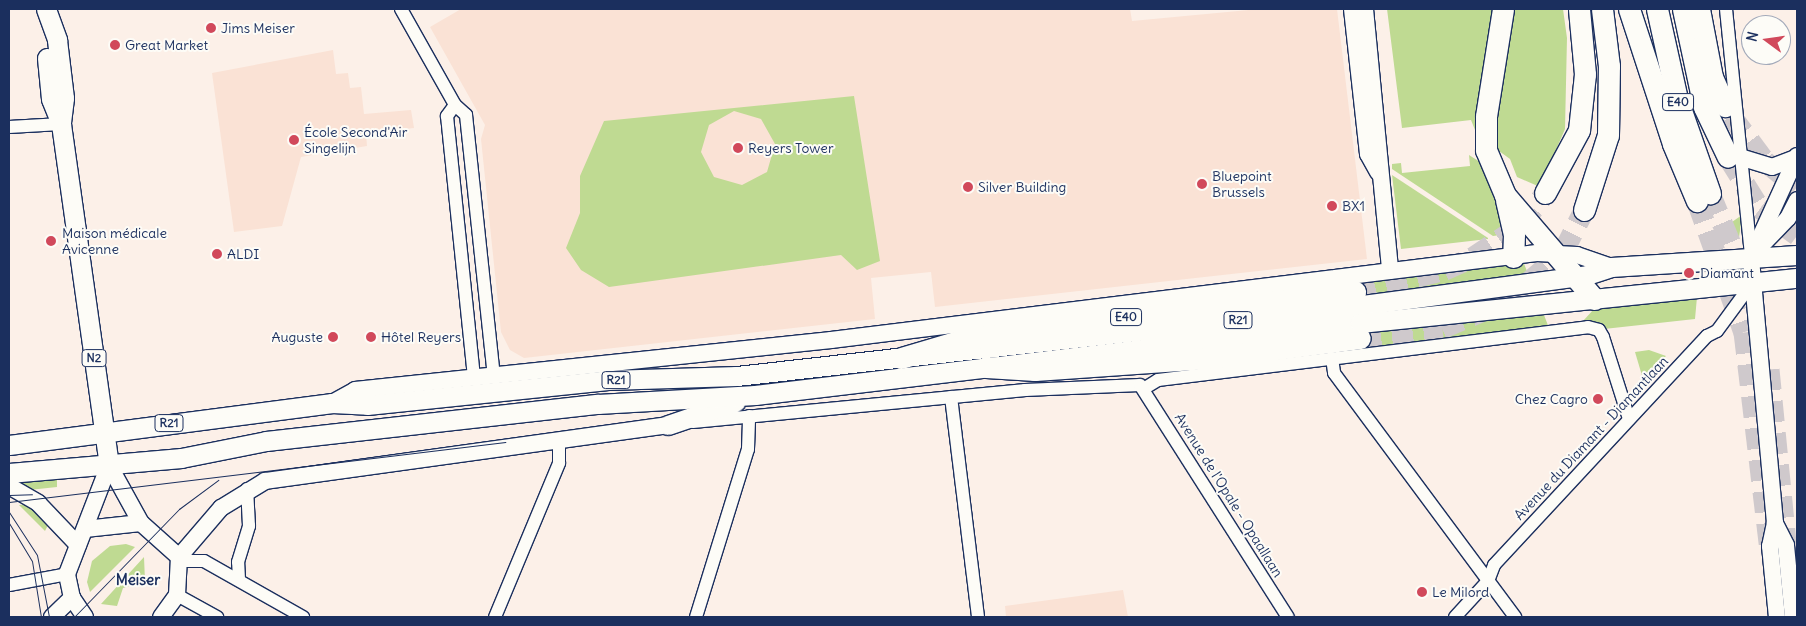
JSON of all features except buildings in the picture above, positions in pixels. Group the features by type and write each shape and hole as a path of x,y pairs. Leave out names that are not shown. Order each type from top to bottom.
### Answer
{"highway":[{"path":"1503,9 1486,116 1486,150 1505,194 1514,234 1513,257"},
{"path":"1545,193 1579,130 1585,74 1579,9"},
{"path":"1584,210 1608,134 1609,66 1602,9"},
{"name":"E40","path":"1629,9 1673,144 1704,197 1677,99 1657,9"},
{"name":"E40","path":"1683,9 1704,107 1736,158"},
{"path":"1699,9 1712,77 1726,106"},
{"path":"1505,194 1594,299"},
{"name":"E40","path":"901,358 965,339 1354,292"},
{"path":"986,367 1035,370 1208,358 1360,338"}],"main road":[{"name":"N2","path":"47,14 51,100 61,124 109,465"},
{"name":"R21","path":"9,445 104,430 332,403 368,405 608,380 708,378 901,358 1575,276 1611,268 1797,255"},
{"name":"R21","path":"9,473 109,465 212,453 266,441 598,404 755,395 986,367 1797,278"},
{"path":"668,425 755,395"}],"street":[{"path":"401,9 455,105 466,115 494,374"},
{"path":"1352,9 1368,154 1378,172"},
{"path":"1365,9 1382,155 1378,172 1390,271"},
{"path":"1726,9 1736,158 1751,257 1776,523 1786,545 1793,617"},
{"path":"455,105 446,116 474,376"},
{"path":"9,129 61,124"},
{"path":"1736,158 1765,167 1797,157"},
{"path":"1751,257 1797,157"},
{"path":"1751,257 1788,218 1797,200"},
{"path":"332,403 356,390 474,376 831,340 1553,252 1611,268"},
{"name":"Avenue du Diamant - Diamantlaan","path":"1455,617 1488,581 1494,565 1707,336 1717,331 1753,282"},
{"path":"161,617 177,595 179,559 221,508 298,475 559,443 668,425 950,397 1131,382 1145,388 1158,380 1588,327 1599,330 1603,337 1629,419"},
{"path":"1332,358 1334,373 1515,617"},
{"name":"Avenue de l'Opale - Opaallaan","path":"1145,388 1288,617"},
{"path":"950,397 978,617"},
{"path":"696,617 748,448 749,416"},
{"path":"495,617 559,463 559,443"},
{"name":"N2","path":"109,465 141,523 179,559"},
{"name":"N2","path":"67,574 86,529 109,465"},
{"path":"9,486 38,503 78,545"},
{"path":"239,579 238,562 246,545 248,497"},
{"path":"86,529 141,523"},
{"path":"1776,523 1770,546 1779,613"},
{"path":"179,559 204,561 239,579 303,617"},
{"path":"219,569 238,562"},
{"path":"9,585 67,574 72,598 85,617"},
{"path":"177,595 217,617"},
{"path":"52,617 72,598"}],"shaded area":[{"path":"461,9 1130,9 1132,21 1259,9 1337,9 1367,259 935,307 931,272 871,278 875,319 524,358 510,350 501,332 481,139 485,125 430,27"},
{"name":"École Second'Air Singelijn","path":"333,50 336,74 348,73 350,88 361,87 364,114 411,110 414,128 366,133 367,146 301,157 282,226 234,232 212,73"},
{"path":"1123,590 1128,617 1006,617 1005,606"}],"green space":[{"path":"1387,9 1563,9 1567,38 1565,129 1540,187 1517,177 1510,159 1477,135 1471,120 1402,128"},
{"path":"854,96 880,261 857,270 841,255 609,287 581,270 566,248 580,213 580,176 604,121","holes":["734,111 761,119 775,144 767,172 742,185 714,177 701,152 709,125"]},
{"path":"1469,155 1480,162 1508,234 1493,236 1392,169 1392,164 1401,163 1402,173 1470,166"},
{"path":"1392,175 1488,238 1488,239 1401,249"},
{"path":"1742,215 1739,238 1718,246 1719,231"},
{"path":"1523,261 1528,274 1355,298 1353,281"},
{"path":"1697,297 1695,319 1604,329 1583,321 1594,309"},
{"path":"1544,315 1549,328 1382,348 1381,342 1360,345 1359,331"},
{"path":"1649,350 1666,356 1643,379 1635,352"},
{"path":"57,478 57,487 29,490 19,482"},
{"path":"33,504 50,521 45,531 19,505"},
{"path":"126,544 135,547 90,592 87,582 92,561 110,546"},
{"path":"144,557 145,581 123,588 117,606 101,604"}],"tunnel":[{"path":"1731,115 1765,161 1797,187"},
{"path":"1728,157 1760,208 1797,235"},
{"path":"1355,292 1444,270 1473,257 1521,225 1545,193"},
{"path":"1710,193 1754,300"},
{"path":"1697,201 1744,332 1770,551"},
{"path":"1360,338 1442,328 1506,301 1563,252 1584,210"},
{"path":"1769,369 1787,552"}],"tram line":[{"path":"9,502 505,442"},
{"path":"74,617 179,509 218,480"},
{"path":"9,495 32,494"},
{"path":"9,512 37,555 49,617"},
{"path":"9,523 32,561 41,617"}],"place":[{"name":"Jims Meiser","path":"211,28"},
{"name":"Great Market","path":"115,45"},
{"name":"École Second'Air Singelijn","path":"294,140"},
{"name":"Reyers Tower","path":"738,148"},
{"name":"Bluepoint Brussels","path":"1202,184"},
{"name":"Silver Building","path":"968,187"},
{"name":"BX1","path":"1332,206"},
{"name":"Maison médicale Avicenne","path":"51,241"},
{"name":"ALDI","path":"217,254"},
{"name":"Diamant","path":"1689,273"},
{"name":"Auguste","path":"333,337"},
{"name":"Hôtel Reyers","path":"371,337"},
{"name":"Chez Cagro","path":"1598,399"},
{"name":"Le Milord","path":"1422,592"}],"district":[{"name":"Meiser","path":"138,580"}]}
